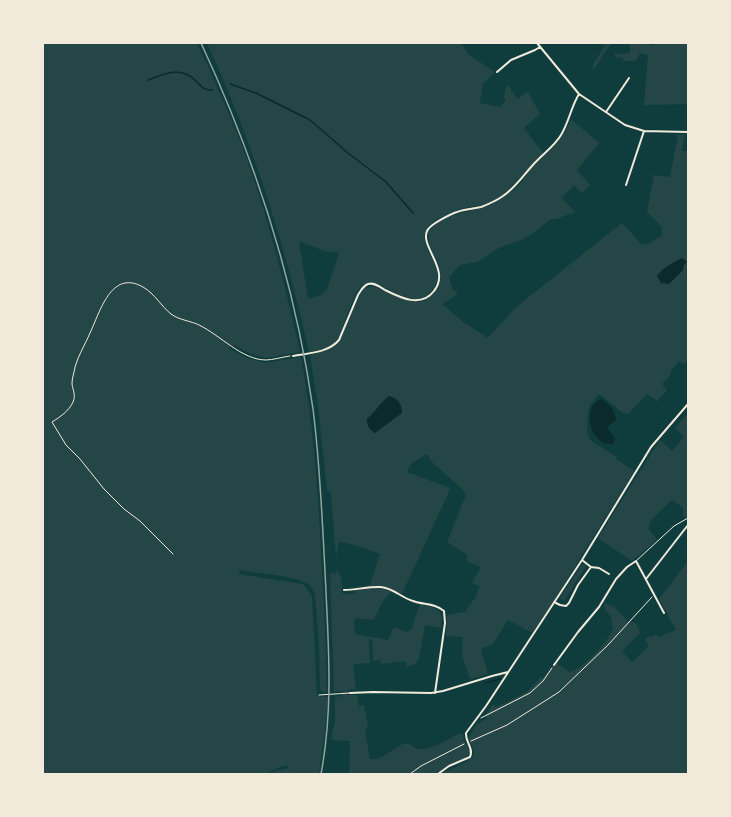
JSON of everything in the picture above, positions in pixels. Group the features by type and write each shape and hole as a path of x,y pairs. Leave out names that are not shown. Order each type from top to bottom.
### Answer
{"street":[{"path":"537,43 579,94 625,125 644,131 688,132"},
{"path":"497,72 511,60 536,50 542,43"},
{"path":"606,112 629,78"},
{"path":"293,356 331,347 339,340 361,289 368,284 376,285 414,301 426,298 434,291 438,284 439,272 428,246 426,235 427,231 433,225 456,212 481,207 494,202 516,186 532,165 560,136 579,94"},
{"path":"626,185 644,131"},
{"path":"438,774 449,766 470,757 472,751 466,733 477,720 582,560 651,447 688,404"},
{"path":"646,579 688,525"},
{"path":"582,560 591,567 599,568 609,574"},
{"path":"554,665 578,632 599,607 616,579 624,570 636,561 664,613"},
{"path":"554,602 566,606 578,585 591,567"},
{"path":"344,590 380,587 386,588 414,601 432,604 444,611 445,623 435,693"},
{"path":"350,693 435,693 509,672"}],"lane":[{"path":"636,561 674,526 688,518"},
{"path":"319,695 350,693"}],"path":[{"path":"173,554 140,521 124,509 104,489 80,459 66,445 52,422 70,408 73,402 75,396 72,384 74,371 101,306 108,294 121,284 131,283 138,285 150,291 172,315 200,326 255,359 266,360 293,356"},
{"path":"470,741 486,736 507,725 559,692 608,645 654,595"},
{"path":"477,720 530,693 543,681 554,665"},
{"path":"410,774 421,766 465,743"}],"shaded area":[{"path":"43,43 197,43 238,135 258,192 276,252 300,352 266,358 251,354 234,345 228,348 247,358 265,363 301,357 314,445 327,692 322,692 320,689 319,643 315,594 311,587 303,581 286,577 240,570 239,574 302,584 306,587 312,597 317,696 328,697 319,774 270,774 278,770 290,768 286,765 266,774 43,774"},
{"path":"207,43 461,43 469,55 495,72 483,84 480,103 500,107 506,100 504,97 506,87 508,85 517,99 528,92 540,114 524,128 543,153 520,180 501,197 486,204 457,210 430,224 427,228 425,236 426,244 437,270 437,279 434,288 425,297 417,300 409,299 374,283 366,284 359,289 356,294 338,339 329,347 309,352 300,312 266,195 239,118","holes":["299,241 324,251 339,253 327,289 321,295 308,299"]},
{"path":"606,43 613,43 610,45 594,69 592,67"},
{"path":"630,43 649,43 650,45 654,45 656,43 688,43 688,104 644,105 648,55 640,53 637,59 633,61 623,61 623,58 614,57 615,54 630,53"},
{"path":"571,119 599,143 577,170 590,185 582,193 574,185 562,198 575,212 556,219 551,219 532,234 521,240 499,248 477,262 460,265 449,277 452,288 458,294 442,304 462,321 488,338 515,308 622,223 641,244 648,244 662,235 662,227 647,212 654,175 670,177 678,135 685,134 682,151 688,151 687,361 683,364 679,361 671,371 670,376 662,384 667,390 657,401 647,394 628,414 623,413 599,394 591,404 588,412 587,425 589,438 591,441 617,457 616,459 634,471 553,602 532,633 508,620 493,644 481,649 488,674 470,679 462,655 463,637 446,636 447,615 465,612 475,598 480,586 472,583 481,567 467,561 467,555 447,542 466,495 462,489 433,463 427,454 411,464 407,472 450,488 402,594 393,590 382,604 374,620 354,618 355,634 388,640 394,627 406,632 411,630 420,604 438,610 442,621 441,628 425,625 419,659 415,664 407,667 406,661 381,664 380,660 373,661 372,640 369,639 370,663 353,664 356,689 348,690 348,695 357,695 359,706 364,705 368,727 365,730 370,759 379,758 405,743 417,749 430,748 460,733 463,735 464,741 470,753 463,759 436,774 349,774 350,741 331,740 335,720 335,697 342,696 342,691 334,692 330,574 336,573 337,569 341,578 342,593 355,594 355,587 370,585 380,554 355,545 339,542 336,557 331,494 327,489 318,407 310,355 330,348 340,340 361,293 365,288 373,286 403,299 419,302 432,296 439,286 441,274 430,245 428,232 443,219 487,206 496,202 512,191 520,184 531,169 558,142"},
{"path":"682,258 687,262 684,265 683,270 669,284 661,283 657,276 665,268"},
{"path":"389,396 395,398 399,402 402,413 375,433 367,424 367,419"},
{"path":"601,399 612,408 615,416 616,420 607,427 615,440 613,444 605,444 599,440 594,434 591,426 591,410 595,403"},
{"path":"688,413 688,516 683,518 683,508 672,500 651,520 648,528 657,540 632,561 598,538 660,440 672,451 684,437 675,428"},
{"path":"688,561 688,774 442,774 465,763 473,757 473,748 469,737 476,725 487,718 486,714 493,704 497,707 527,692 541,677 543,678 555,662 569,672 582,666 594,655 613,629 611,617 605,609 604,601 608,605 613,606 628,621 635,623 637,626 640,633 622,651 632,662 649,646 645,640 650,635 651,637 656,634 658,637 676,630 659,599"},
{"path":"582,564 585,564 586,566 564,601 560,598"}],"waterway":[{"path":"148,80 172,72 178,72 190,76 205,89 213,90"},
{"path":"230,84 256,93 310,120 348,153 386,182 413,213"},
{"path":"485,683 500,679"}],"railway":[{"path":"201,43 239,131 270,222 296,315 313,409 325,571 329,673 328,723 321,774"}]}
